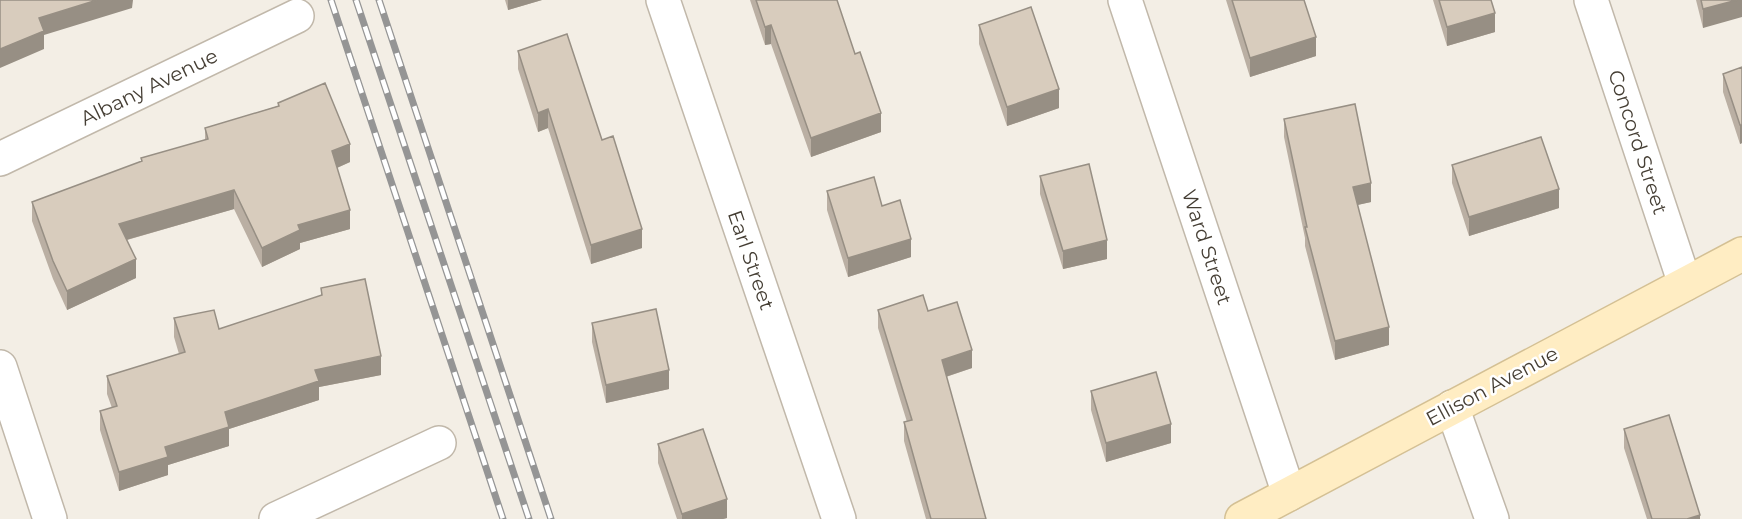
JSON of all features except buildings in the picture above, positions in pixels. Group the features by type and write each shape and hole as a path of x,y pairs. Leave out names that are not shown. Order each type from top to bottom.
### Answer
{"street":[{"name":"Earl Street","path":"663,0 839,519"},
{"name":"Ward Street","path":"1125,0 1289,494"},
{"name":"Concord Street","path":"1591,0 1685,284"},
{"name":"Albany Avenue","path":"0,159 297,16"},
{"name":"Ellison Avenue","path":"1242,519 1742,254"},
{"path":"0,367 50,519"},
{"path":"1452,407 1492,519"},
{"path":"276,519 439,442"}],"railway":[{"path":"331,0 503,519"},
{"path":"356,0 529,519"},
{"path":"379,0 551,519"}]}
